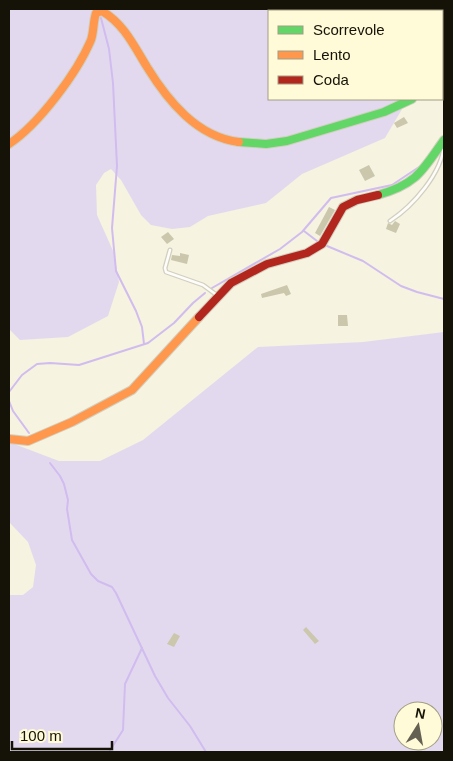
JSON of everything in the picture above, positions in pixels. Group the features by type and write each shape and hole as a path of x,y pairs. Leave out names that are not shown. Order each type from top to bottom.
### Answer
{"street":[{"path":"9,144 16,141 26,131 66,83 92,38 93,20 96,13 102,11 109,14 126,32 151,73 185,116 206,132 233,142 270,144 300,137 381,113 410,100"},
{"path":"9,439 28,441 72,422 132,390 231,283 267,264 307,253 322,244 343,206 404,186 419,175 444,140"}],"lane":[{"path":"390,221 403,212 424,190 444,152 444,145"},
{"path":"170,250 165,268 166,272 203,285 220,297"}],"shaded area":[{"path":"9,9 444,9 443,38 443,10 268,10 268,100 407,100 385,138 302,174 266,203 208,216 190,227 172,229 151,225 141,215 121,180 111,169 104,173 96,185 97,215 114,253 119,282 108,316 68,337 20,340 9,329"},
{"path":"444,332 444,752 9,752 9,595 23,595 33,587 36,565 28,542 9,522 9,442 59,461 100,461 143,440 258,347 363,342"}],"building":[{"path":"404,117 408,123 397,128 394,123"},
{"path":"369,165 375,176 365,181 359,170"},
{"path":"329,207 335,210 320,236 315,233"},
{"path":"395,221 400,224 396,233 386,229 388,223 392,225"},
{"path":"168,232 174,239 167,244 161,237"},
{"path":"180,253 189,255 187,264 171,260 172,255 180,256"},
{"path":"287,285 291,294 286,296 284,293 262,298 261,294"},
{"path":"338,315 347,315 348,326 338,326"},
{"path":"306,627 319,641 315,644 303,630"},
{"path":"174,633 180,636 174,647 167,644"}],"waterway":[{"path":"101,18 109,49 113,83 117,166 112,228 116,271 136,311 142,327 144,344"},
{"path":"212,288 280,249 302,232 331,198 392,185 422,165"},
{"path":"304,231 317,241"},
{"path":"327,246 363,261 401,286 444,299"},
{"path":"9,392 22,375 37,364 79,365 148,343 174,323 205,293"},
{"path":"9,401 13,411 29,433"},
{"path":"50,463 64,484 68,500 67,509 72,540 91,574 98,581 112,587 116,593 155,676 206,752"},
{"path":"109,752 123,730 125,684 142,648"}],"traffic: fast":[{"path":"239,142 266,144 287,141 384,112 410,100"},
{"path":"378,195 391,191 410,181 424,168 444,140"}],"traffic: slow":[{"path":"9,144 32,124 67,82 91,40 96,13 102,11 110,16 122,29 133,43 155,80 185,115 210,133 224,139 239,142"},
{"path":"9,439 28,441 72,422 132,390 199,317"}],"traffic: jam":[{"path":"199,317 231,283 267,264 307,253 322,244 343,207 357,200 378,195"}]}
